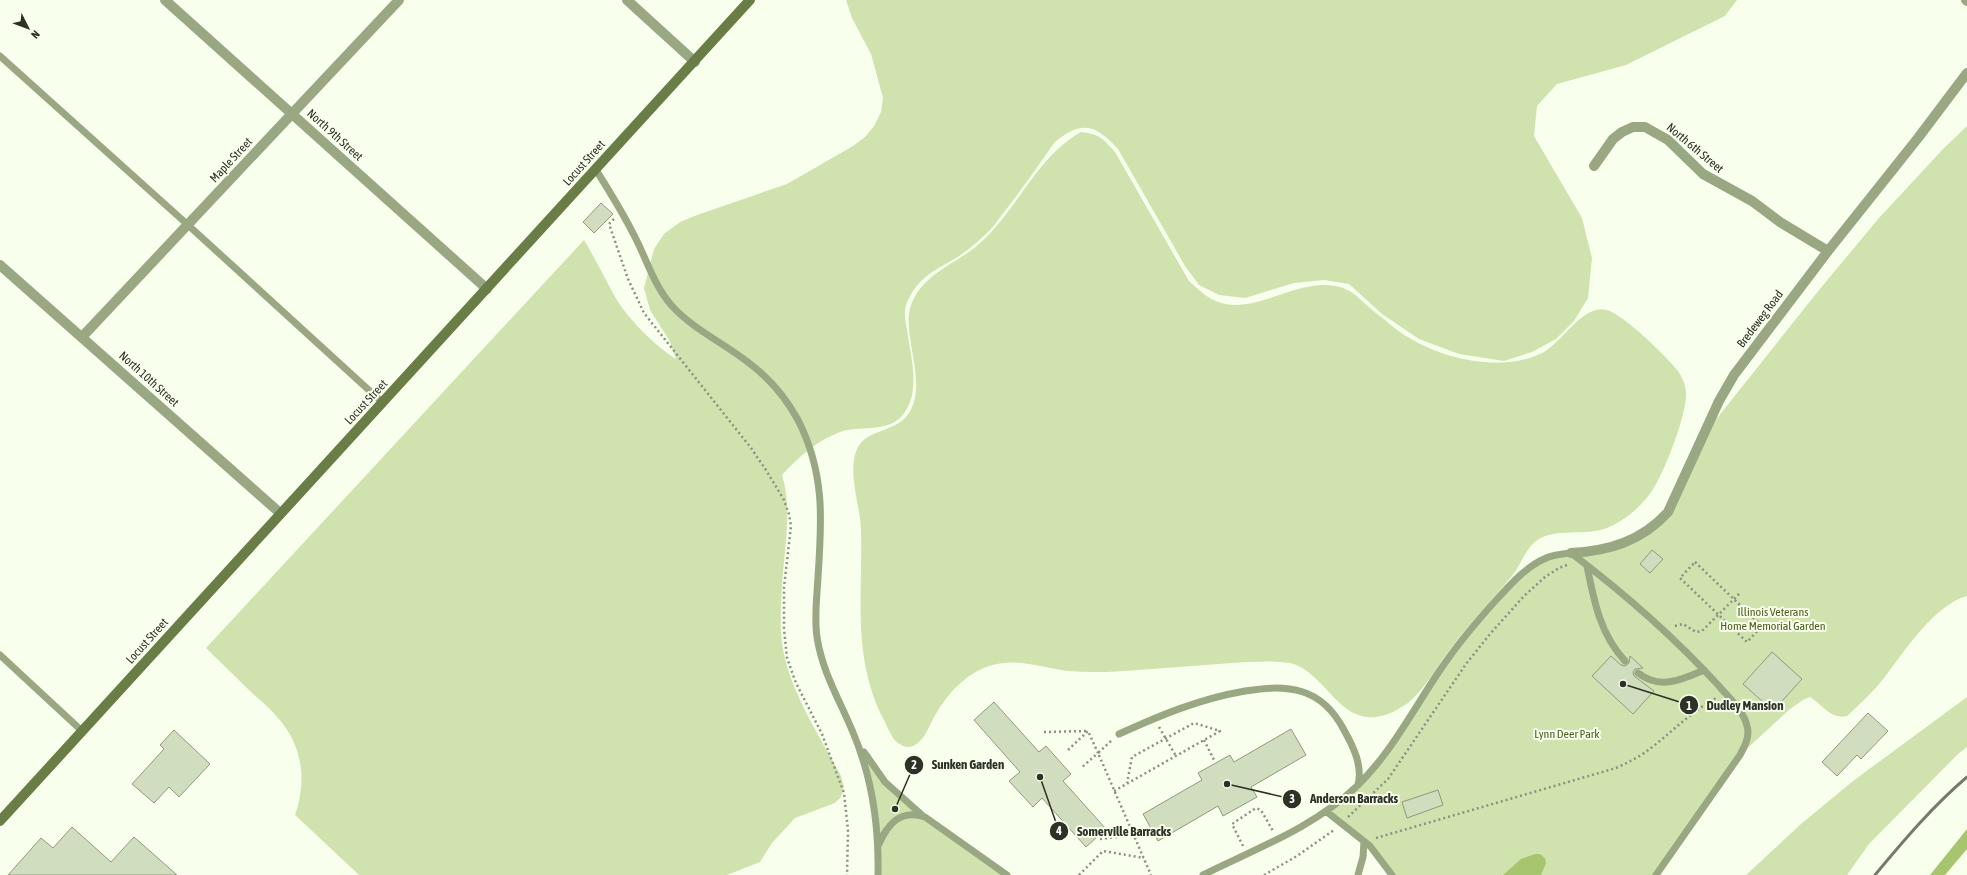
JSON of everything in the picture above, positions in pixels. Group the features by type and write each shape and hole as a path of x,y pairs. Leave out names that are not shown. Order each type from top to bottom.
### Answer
{"street":[{"name":"North 9th Street","path":"165,0 487,289"},
{"name":"Maple Street","path":"82,337 399,0"},
{"path":"627,0 695,62"},
{"name":"Locust Street","path":"0,821 280,513 383,404 750,0"},
{"name":"Bredeweg Road","path":"1571,553 1605,549 1630,540 1645,533 1658,524 1668,512 1719,401 1734,375 1828,251 1914,144 1967,73"},
{"name":"North 6th Street","path":"1594,166 1613,140 1622,132 1633,127 1645,127 1668,140 1703,174 1752,201 1780,222 1828,251"},
{"name":"North 10th Street","path":"0,265 280,513"}],"lane":[{"path":"0,56 188,225 383,404"},
{"path":"596,170 621,211 658,287 670,304 683,318 748,362 767,378 793,413 808,441 816,464 822,510 815,618 817,639 829,683 869,761 898,796 925,818 1007,875"},
{"path":"1203,875 1278,840 1327,812 1358,785 1385,754 1439,671 1486,612 1527,570 1544,559 1571,553 1607,580 1667,634 1704,670 1743,716 1747,726 1746,745 1656,875"},
{"path":"1587,566 1603,629 1614,650 1625,662"},
{"path":"0,655 82,731"},
{"path":"1638,673 1647,680 1657,683 1670,682 1704,670"},
{"path":"1119,734 1176,708 1226,694 1270,687 1290,688 1304,692 1318,699 1330,709 1338,719 1352,745 1359,764 1360,779 1358,785"},
{"path":"853,731 866,767 874,801 878,846 878,875"},
{"path":"1327,812 1364,842 1385,863 1392,875"},
{"path":"878,846 886,831 902,816 912,814 925,818"},
{"path":"1358,875 1363,857 1364,842"}],"path":[{"path":"621,211 609,224 628,279 644,312 766,470 784,500 789,514 791,526 784,587 784,629 787,658 796,683 822,734 844,793 848,830 847,875"},
{"path":"1695,562 1762,626 1747,642 1719,615 1680,578 1695,562"},
{"path":"1264,875 1297,856 1342,823 1388,779 1466,664 1490,634 1524,596 1545,577 1559,568 1570,565 1587,566"},
{"path":"1667,634 1679,625 1686,625 1696,632 1702,631 1740,593"},
{"path":"1364,842 1616,768 1645,752 1699,709 1725,693"},
{"path":"1114,791 1220,731 1194,723 1132,757 1127,783"},
{"path":"1044,732 1088,731"},
{"path":"1068,750 1088,731"},
{"path":"1088,731 1151,875"},
{"path":"1081,768 1119,734"},
{"path":"1166,739 1176,756"},
{"path":"1204,740 1214,760"},
{"path":"1248,854 1232,824 1256,808 1261,810 1278,840"},
{"path":"1100,839 1134,835 1147,828"},
{"path":"1079,875 1103,851 1144,859"}],"green space":[{"path":"846,0 1737,0 1725,16 1626,65 1557,84 1537,106 1534,136 1582,218 1592,258 1588,298 1574,321 1556,339 1532,352 1504,361 1459,354 1419,339 1382,314 1349,284 1324,280 1294,283 1245,298 1219,295 1199,285 1185,266 1118,149 1102,134 1088,128 1080,128 1064,136 1054,143 990,230 956,258 928,275 917,285 908,300 905,308 905,315 912,364 913,387 907,408 901,417 895,422 880,427 847,430 831,436 808,450 782,475 785,484 787,504 781,602 781,632 783,650 788,669 803,706 841,776 844,787 841,797 835,803 795,818 772,843 760,862 727,875 359,875 295,815 301,789 300,764 298,752 286,729 272,711 206,648 584,240 619,303 633,321 650,338 676,359 669,340 650,310 644,288 654,249 664,234 680,222 697,215 787,184 853,146 865,137 874,126 881,112 883,98 871,54 852,18"},
{"path":"1967,126 1967,596 1955,601 1932,619 1910,643 1880,683 1847,716 1841,717 1832,714 1810,697 1790,709 1740,755 1656,875 1392,875 1385,863 1327,812 1370,772 1439,671 1505,591 1544,559 1605,549 1658,524 1702,437 1819,290 1879,218 1943,149"},
{"path":"1081,132 1097,136 1107,143 1115,152 1189,281 1206,296 1218,302 1233,305 1248,304 1311,286 1327,285 1343,288 1358,297 1401,333 1431,349 1444,354 1470,360 1496,363 1522,360 1542,353 1550,348 1573,325 1590,312 1598,309 1607,310 1614,313 1634,328 1664,356 1678,371 1685,387 1685,403 1679,429 1657,483 1643,503 1620,522 1597,531 1556,534 1537,540 1530,547 1512,576 1458,639 1420,691 1408,703 1397,710 1384,715 1376,717 1363,716 1351,712 1312,676 1302,668 1290,663 1254,662 1095,672 1068,671 1022,663 1008,663 995,664 983,668 962,681 945,701 924,736 914,746 904,746 896,742 875,700 863,652 861,628 861,529 854,478 854,458 861,443 873,434 899,423 905,418 913,406 916,392 916,377 909,331 909,317 911,305 916,294 931,277 979,244 1005,216 1051,155"},
{"path":"1967,697 1967,747 1957,755 1869,844 1847,875 1746,875 1801,824 1853,781"},
{"path":"869,761 898,796 1007,875 878,875 879,846 866,767"}],"shaded area":[{"path":"1967,829 1967,849 1945,875 1930,875"},
{"path":"1535,854 1540,854 1545,858 1546,863 1541,875 1503,875 1521,859"}],"building":[{"path":"601,203 613,214 594,233 583,222"},
{"path":"1652,550 1663,559 1650,573 1640,564"},
{"path":"1772,652 1802,679 1773,711 1743,684"},
{"path":"1611,656 1621,665 1625,666 1629,663 1630,656 1643,668 1635,669 1633,672 1634,676 1654,691 1633,714 1592,676"},
{"path":"994,702 1039,752 1046,746 1071,774 1063,781 1106,829 1086,847 1042,798 1033,807 1009,781 1020,772 974,720"},
{"path":"1868,713 1888,731 1861,759 1857,755 1837,776 1822,762"},
{"path":"1291,729 1306,755 1251,787 1257,797 1223,816 1218,806 1158,841 1143,814 1202,780 1198,773 1230,755 1234,762"},
{"path":"174,730 210,764 179,797 169,787 154,803 132,784 164,749 160,745"},
{"path":"1438,790 1443,805 1407,818 1402,802"},
{"path":"72,827 111,862 134,837 177,875 8,875 41,838 53,848"}],"railway":[{"path":"1875,875 1908,836 1954,788 1967,777"}],"place":[{"name":"Dudley Mansion","path":"1623,684"},
{"name":"Somerville Barracks","path":"1040,777"},
{"name":"Anderson Barracks","path":"1227,784"},
{"name":"Sunken Garden","path":"895,809"}],"park label":[{"name":"Illinois Veterans Home Memorial Garden","path":"1773,619"},
{"name":"Lynn Deer Park","path":"1567,734"}]}
